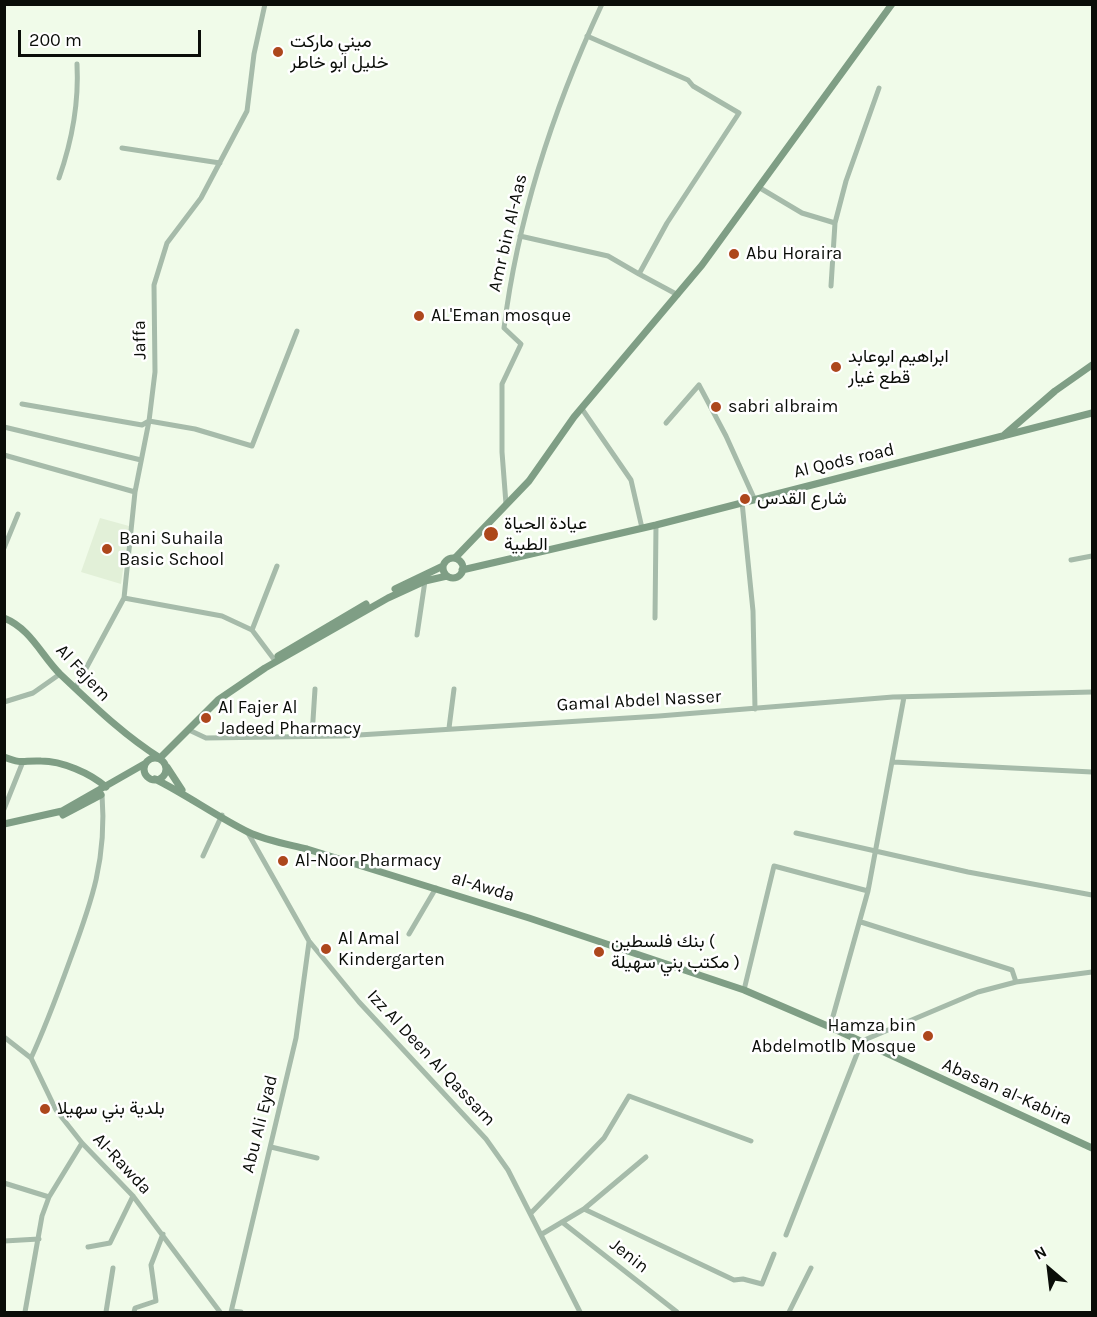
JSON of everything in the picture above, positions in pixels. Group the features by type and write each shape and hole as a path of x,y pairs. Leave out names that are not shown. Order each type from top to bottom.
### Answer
{"main road":[{"path":"275,661 296,643 352,611 443,566 447,560 455,558 529,482 582,409 678,295 760,188 845,66 892,4"},
{"path":"1001,437 1092,365"},
{"name":"Al Qods road","path":"462,570 657,525 754,498 1092,413"},
{"path":"4,826 62,810 160,758 218,700 275,661 350,618 425,581 447,576 455,577 462,570 461,562 455,558"},
{"path":"443,566 447,576"},
{"name":"Al Fajem","path":"4,618 18,624 60,674 76,687 100,714 160,758"},
{"path":"124,778 135,776 153,779 164,775 174,746"},
{"path":"142,747 148,755 143,770 153,779"},
{"path":"4,757 21,764 41,761 56,763 88,775 106,788"},
{"path":"160,758 166,766"},
{"name":"al-Awda","path":"166,766 183,792"},
{"name":"al-Awda","path":"153,779 183,792 248,832 436,888 744,990 778,1004"},
{"name":"Abasan al-Kabira","path":"778,1004 1092,1148"}],"street":[{"name":"Jaffa","path":"76,687 124,598 135,492 149,421 155,372 154,285 166,243 201,198 247,111 254,54 265,4"},
{"name":"Amr bin Al-Aas","path":"506,504 502,452 502,384 521,344 504,328 511,277 531,188 587,36 602,4"},
{"path":"587,36 688,80 693,86 739,113 667,223 639,274"},
{"path":"59,178 66,157 78,95 77,64"},
{"path":"831,286 835,223 846,181 879,88"},
{"path":"122,148 219,164"},
{"path":"760,188 802,213 835,223"},
{"path":"520,236 608,256 678,295"},
{"path":"22,404 142,425 149,421 195,429 252,446 297,331"},
{"path":"666,423 699,385 726,436 754,498"},
{"path":"582,409 631,480 642,528"},
{"path":"4,427 141,460"},
{"path":"4,455 135,492"},
{"path":"742,502 753,611 754,709"},
{"path":"4,548 18,514"},
{"path":"655,618 657,525"},
{"path":"1071,560 1092,556"},
{"path":"252,630 277,566"},
{"path":"417,636 425,581"},
{"path":"124,598 222,616 252,630 275,661"},
{"path":"4,702 33,693 60,674"},
{"path":"312,736 315,689"},
{"path":"449,728 454,689"},
{"name":"Gamal Abdel Nasser","path":"189,730 206,738 312,736 754,709 904,697 1092,692"},
{"path":"830,1026 868,891 904,697"},
{"path":"893,762 1092,772"},
{"path":"4,809 21,764"},
{"path":"31,1058 47,1025 96,888 106,788"},
{"path":"203,856 222,815"},
{"name":"Izz Al Deen Al Qassam","path":"248,832 309,941 359,1002 486,1139 508,1170 580,1312"},
{"path":"796,833 968,872 1092,895"},
{"path":"744,990 774,866 868,891"},
{"path":"409,934 436,888"},
{"path":"861,922 1012,970 1016,982"},
{"name":"Abu Ali Eyad","path":"232,1312 296,1038 309,941"},
{"path":"786,1235 862,1041 978,992 1016,982 1092,972"},
{"name":"Al-Rawda","path":"4,1036 31,1058 56,1110 82,1143 133,1196 220,1312"},
{"path":"531,1213 604,1138 629,1096 751,1141"},
{"path":"25,1312 49,1197 82,1143"},
{"path":"271,1147 317,1158"},
{"path":"542,1234 584,1209 646,1157"},
{"path":"4,1183 49,1197"},
{"path":"88,1247 110,1244 133,1196"},
{"path":"584,1209 734,1280 743,1279 762,1284 774,1254"},
{"name":"Jenin","path":"562,1222 677,1312"},
{"path":"135,1312 135,1308 156,1301 151,1265 163,1234"},
{"path":"4,1241 39,1239"},
{"path":"789,1312 811,1268"},
{"path":"106,1312 113,1269"},
{"path":"232,1312 241,1312"}],"shaded area":[{"name":"Bani Suhaila Basic School","path":"100,518 129,526 121,584 81,572"}],"place":[{"name":"ميني ماركت خليل ابو خاطر","path":"278,52"},
{"name":"Abu Horaira","path":"734,254"},
{"name":"AL'Eman mosque","path":"419,316"},
{"name":"ابراهيم ابوعابد قطع غيار","path":"836,367"},
{"name":"sabri albraim","path":"716,407"},
{"name":"شارع القدس","path":"745,499"},
{"name":"عيادة الحياة الطبية","path":"491,534"},
{"name":"Bani Suhaila Basic School","path":"107,549"},
{"name":"Al Fajer Al Jadeed Pharmacy","path":"206,718"},
{"name":"Al-Noor Pharmacy","path":"283,861"},
{"name":"Al Amal Kindergarten","path":"326,949"},
{"name":"بنك فلسطين ( مكتب بني سهيلة )","path":"599,952"},
{"name":"Hamza bin Abdelmotlb Mosque","path":"928,1036"},
{"name":"بلدية بني سهيلا","path":"45,1109"}]}
